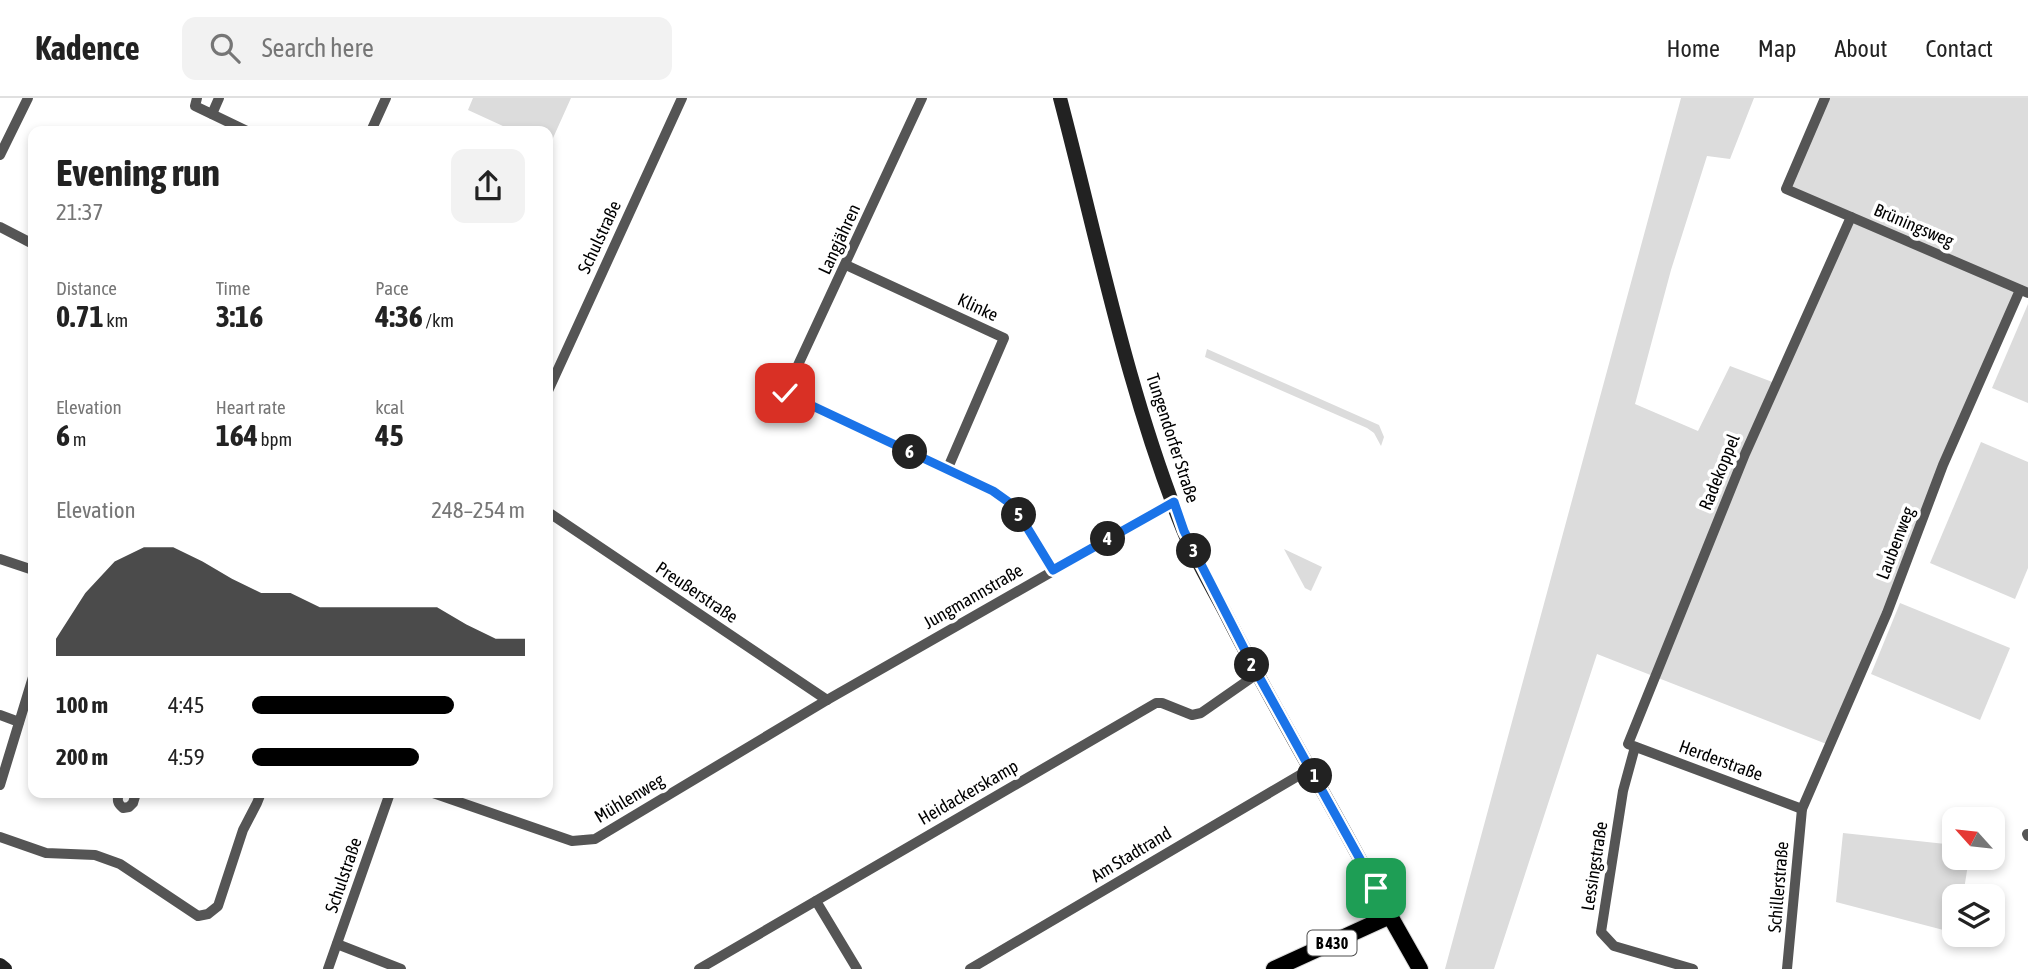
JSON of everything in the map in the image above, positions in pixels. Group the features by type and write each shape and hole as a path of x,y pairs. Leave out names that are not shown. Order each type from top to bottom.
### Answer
{"main road":[{"name":"Tungendorfer Straße","path":"1060,98 1132,377 1147,429 1184,531 1257,674 1331,804 1390,916"},
{"name":"B 430","path":"1274,969 1390,916"},
{"path":"1390,916 1420,969"},
{"path":"0,965 5,969"}],"street":[{"path":"0,155 28,98"},
{"path":"197,98 195,106 237,126"},
{"path":"212,114 219,98"},
{"path":"373,126 386,98"},
{"name":"Schulstraße","path":"553,380 682,98"},
{"name":"Langjähren","path":"922,98 785,393 947,470"},
{"name":"Brüningsweg","path":"1825,98 1786,189 2024,291"},
{"name":"Radekoppel","path":"1632,746 1745,454 1851,217"},
{"path":"0,227 28,241"},
{"name":"Klinke","path":"846,265 1004,338 947,470"},
{"name":"Laubenweg","path":"1802,809 1887,613 1944,465 2024,291"},
{"path":"947,470 993,491 1014,506 1053,570"},
{"name":"Jungmannstraße","path":"827,700 1174,502"},
{"name":"Preußerstraße","path":"553,515 827,700"},
{"path":"0,559 28,568"},
{"name":"Heidackerskamp","path":"699,969 1156,703 1192,715 1200,713 1257,674"},
{"path":"0,785 28,693"},
{"name":"Mühlenweg","path":"447,798 572,841 595,839 827,700"},
{"path":"0,715 19,722"},
{"name":"Herderstraße","path":"1632,746 1802,809"},
{"name":"Lessingstraße","path":"1632,746 1601,932 1614,946 1693,969"},
{"name":"Am Stadtrand","path":"970,969 1310,769"},
{"path":"117,798 118,804 123,808 129,807 134,798"},
{"path":"0,838 46,853 95,855 120,864 198,916 208,914 218,905 243,830 259,798"},
{"name":"Schulstraße","path":"328,969 388,798"},
{"name":"Schillerstraße","path":"1787,969 1802,809"},
{"path":"816,901 857,969"},
{"path":"337,944 401,969"}],"shaded area":[{"path":"473,98 571,98 553,138 553,126 503,126 468,110"},
{"path":"1681,98 1754,98 1730,159 1707,156 1671,270 1635,404 1698,431 1730,366 1775,383 1850,218 1786,189 1825,98 2028,98 2028,293 2020,290 1829,745 1597,654 1494,969 1445,969"},
{"path":"2028,304 2028,403 1992,388"},
{"path":"1207,349 1379,425 1384,437 1381,446 1374,433 1367,428 1205,357"},
{"path":"1981,442 2028,462 2028,568 2015,599 1930,563"},
{"path":"1284,549 1322,567 1311,591 1305,588"},
{"path":"1900,603 2010,648 1980,720 1871,674"},
{"path":"1843,833 1942,844 1942,870 1967,870 1965,884 1942,884 1942,930 1836,902"}],"route":[{"path":"785,393 993,491 1014,506 1053,570 1174,502 1184,531 1252,664 1376,888"}]}
